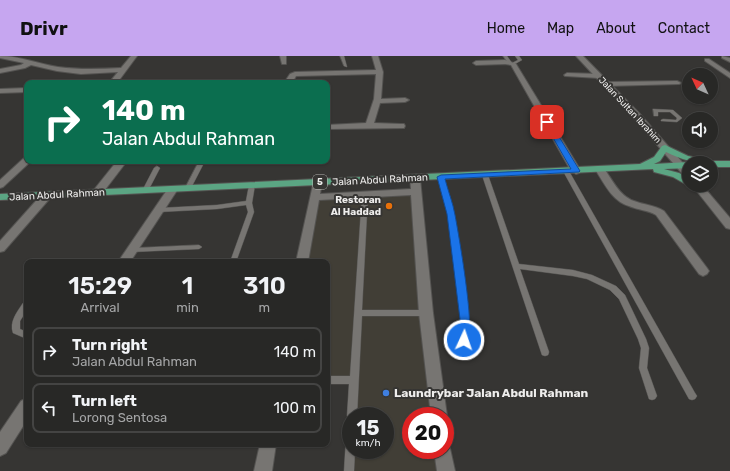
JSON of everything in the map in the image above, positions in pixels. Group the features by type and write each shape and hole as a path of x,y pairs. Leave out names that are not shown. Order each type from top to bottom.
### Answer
{"main road":[{"path":"640,167 657,159 665,148 682,156"},
{"path":"718,164 730,164"},
{"name":"Jalan Abdul Rahman","path":"0,198 682,165"},
{"path":"640,167 665,171 682,179"}],"street":[{"path":"0,56 29,63 81,72 123,70"},
{"path":"115,80 134,56"},
{"path":"283,56 284,63"},
{"path":"369,125 379,85 380,68 375,56"},
{"name":"Jalan Sultan Ibrahim","path":"579,56 600,76 665,148 682,162"},
{"path":"724,56 730,60"},
{"path":"707,60 730,76"},
{"path":"0,71 24,67 29,63"},
{"path":"476,63 511,64 571,171"},
{"path":"290,80 292,75 295,74 380,72"},
{"path":"567,76 600,76"},
{"path":"607,84 677,83"},
{"path":"0,90 24,90"},
{"path":"0,98 9,91"},
{"path":"376,101 405,100"},
{"path":"330,127 369,125 401,126"},
{"path":"0,185 24,163"},
{"path":"97,193 120,164"},
{"path":"600,170 618,195 625,201 655,210 660,213 703,271"},
{"path":"415,178 426,313 438,407"},
{"path":"303,259 317,182"},
{"path":"126,259 173,189"},
{"path":"314,196 416,192"},
{"path":"703,192 730,225"},
{"path":"0,248 47,195"},
{"path":"0,447 24,411"},
{"path":"263,471 267,447"},
{"path":"444,459 446,471"}],"lane":[{"path":"342,56 346,66"},
{"path":"505,56 511,64 520,60 517,56"},
{"path":"656,114 654,110 671,111 680,118 677,121 663,120"},
{"path":"188,188 200,164"},
{"path":"145,190 156,168"},
{"path":"571,171 692,396"},
{"path":"485,175 545,352"},
{"path":"441,177 451,214 465,319 464,340"},
{"path":"234,259 251,212 249,204 252,185"},
{"path":"352,407 365,194"},
{"path":"159,210 249,204"},
{"path":"132,250 199,247"},
{"path":"516,266 573,273 589,277 613,288 622,297 642,339 645,348 644,368 652,396"},
{"path":"24,309 16,321 16,331 24,335"},
{"path":"358,313 426,313"},
{"path":"330,380 354,380"},
{"path":"349,471 350,459"}],"shaded area":[{"path":"413,194 432,407 402,407 402,459 438,459 440,471 353,471 354,459 394,459 394,407 356,407 358,377 330,376 330,259 307,259 317,198"}],"place":[{"name":"Restoran Al Haddad","path":"389,206"},
{"name":"Laundrybar Jalan Abdul Rahman","path":"386,393"}],"route":[{"path":"464,340 464,305 451,214 441,177 576,171 547,122"}]}
